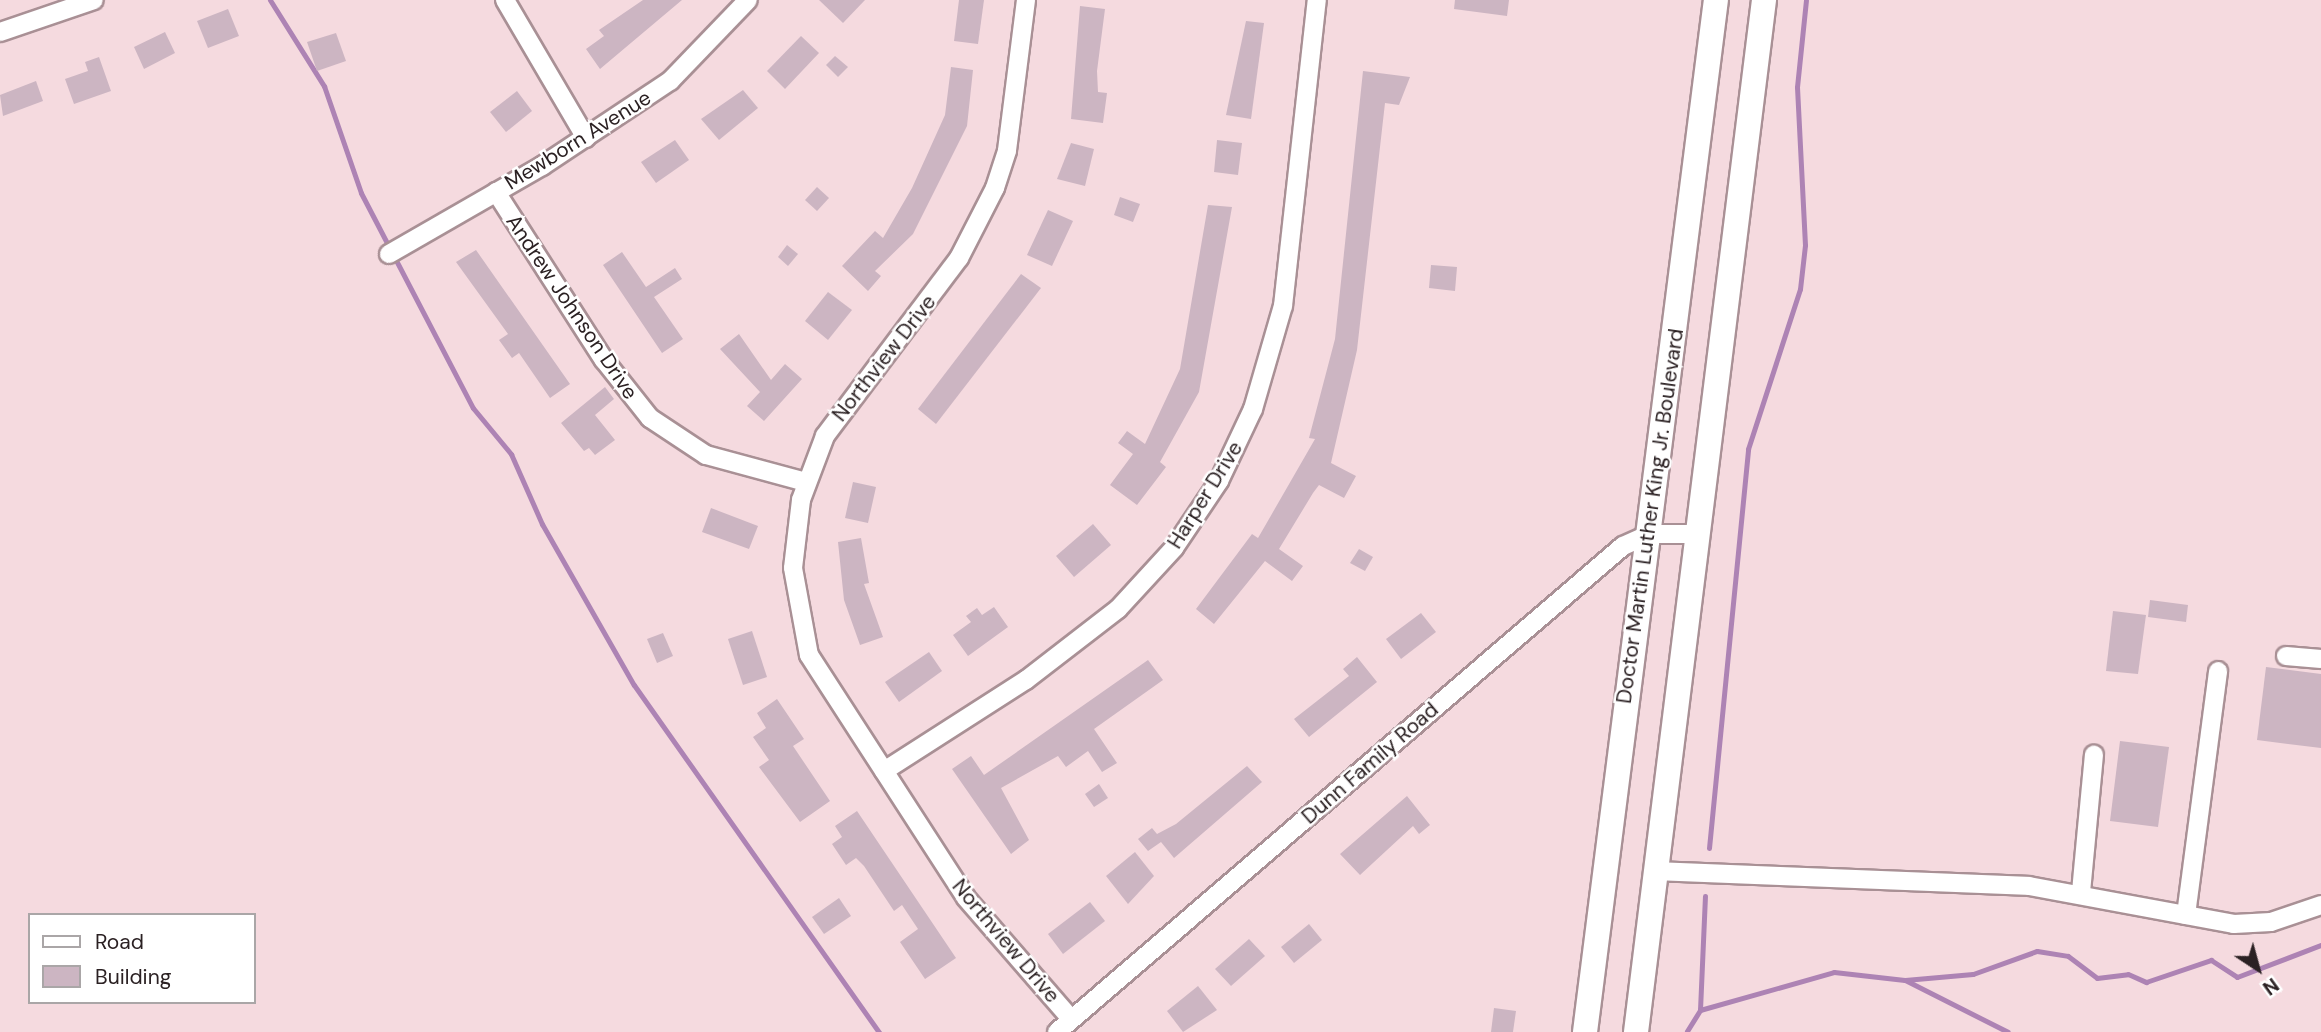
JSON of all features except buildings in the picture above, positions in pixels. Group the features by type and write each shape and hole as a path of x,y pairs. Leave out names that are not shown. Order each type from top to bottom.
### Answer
{"highway":[{"name":"Doctor Martin Luther King Jr. Boulevard","path":"1585,1032 1716,0"},
{"path":"1636,1032 1764,0"}],"street":[{"path":"0,32 94,0"},
{"path":"505,0 586,138"},
{"name":"Mewborn Avenue","path":"388,254 586,138 670,81 748,0"},
{"name":"Northview Drive","path":"1026,0 1007,151 979,224 936,290 837,416 806,482 794,556 803,635 884,771 966,898 1071,1019"},
{"name":"Harper Drive","path":"884,771 1037,672 1118,609 1174,548 1219,481 1254,409 1283,306 1317,0"},
{"name":"Andrew Johnson Drive","path":"496,192 604,360 650,418 706,455 806,482"},
{"path":"1650,534 1699,534"},
{"name":"Dunn Family Road","path":"1057,1032 1603,563 1650,534"},
{"path":"2286,656 2321,659"},
{"path":"2186,915 2218,671"},
{"path":"2081,892 2094,755"},
{"path":"1657,871 2081,892 2234,925 2271,922 2321,905"}],"waterway":[{"path":"270,0 324,86 361,193 473,408 511,454 542,524 634,685 879,1032"},
{"path":"1709,848 1748,449 1800,289 1805,245 1797,87 1806,0"},
{"path":"1700,1010 1705,896"},
{"path":"1687,1031 1700,1010 1834,972 1905,980 1973,974 2037,951 2068,956 2097,978 2128,974 2146,982 2211,960 2237,977 2321,945"},
{"path":"1905,980 2008,1032"}]}
